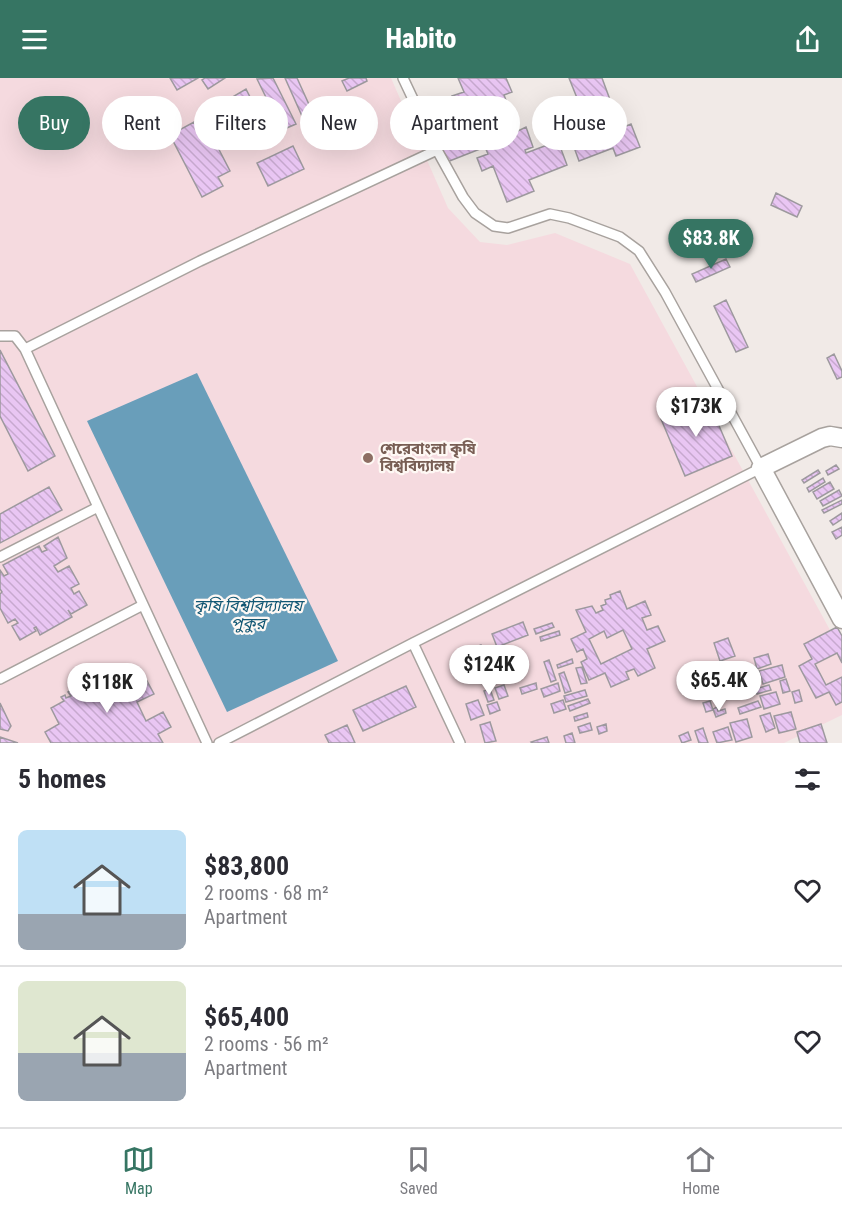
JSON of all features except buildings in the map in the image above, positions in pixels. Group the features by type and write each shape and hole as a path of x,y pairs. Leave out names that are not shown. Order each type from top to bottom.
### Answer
{"street":[{"path":"842,438 830,436 822,438 761,468 842,619"}],"lane":[{"path":"403,78 412,96"},
{"path":"25,349 200,261 437,150 463,197 475,213 494,226 508,228 550,214 569,218 620,237 639,251 665,292 761,468 219,743"},
{"path":"0,336 15,336 25,349 207,743"},
{"path":"0,557 98,507"},
{"path":"0,679 143,605"},
{"path":"413,643 460,743"}],"shaded area":[{"name":"শেরেবাংলা কৃষি বিশ্ববিদ্যালয়","path":"0,78 391,78 399,96 390,96 390,150 423,150 448,208 480,242 507,245 555,233 630,264 842,652 842,715 784,743 0,743"}],"water":[{"name":"কৃষি বিশ্ববিদ্যালয় পুকুর","path":"197,373 338,661 227,712 87,421"}],"place":[{"name":"শেরেবাংলা কৃষি বিশ্ববিদ্যালয়","path":"368,458"}]}
